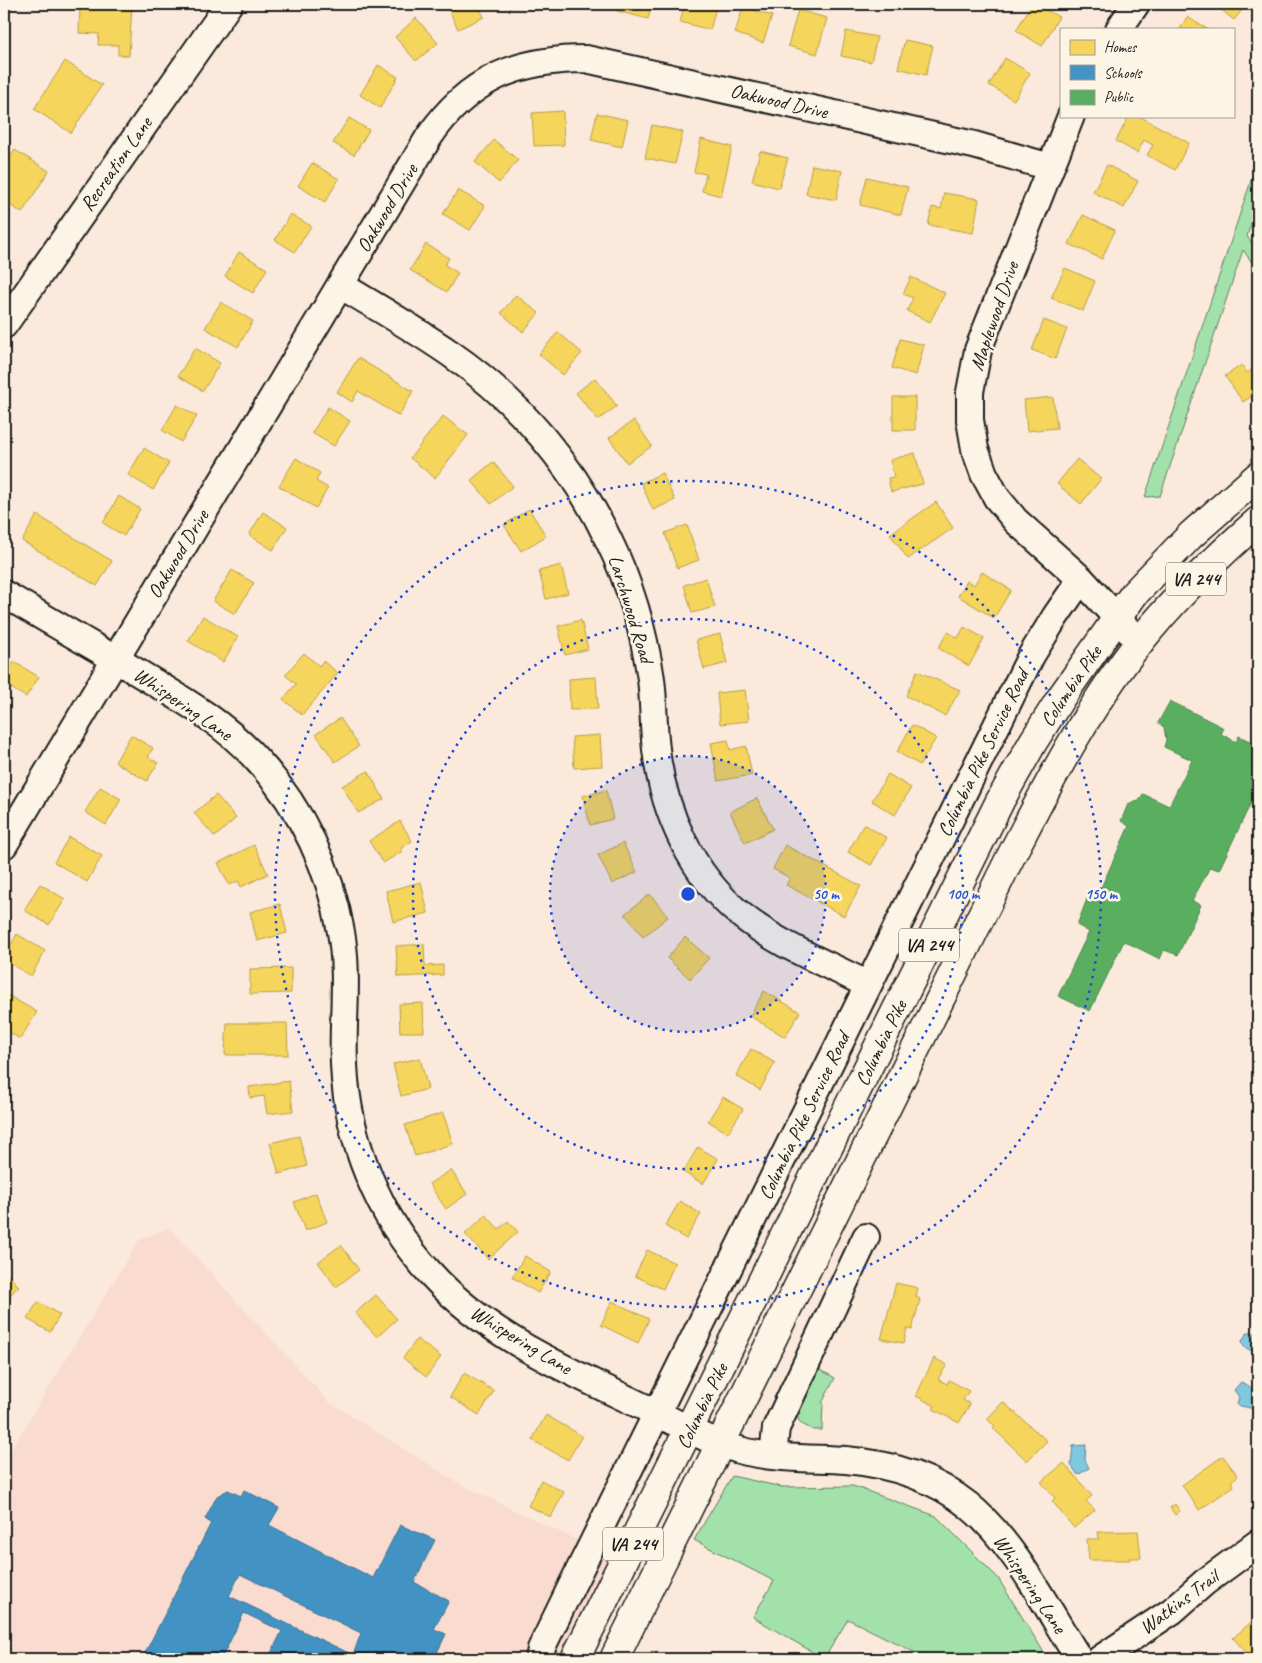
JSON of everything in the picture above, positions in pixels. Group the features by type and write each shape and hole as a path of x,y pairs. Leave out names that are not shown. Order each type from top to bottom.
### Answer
{"main road":[{"name":"Columbia Pike","path":"575,1659 1000,801 1033,742 1117,618 1158,567 1258,476"},
{"name":"Columbia Pike","path":"614,1659 1022,835 1068,750 1140,643 1200,575 1258,521"}],"street":[{"name":"Recreation Lane","path":"4,325 229,4"},
{"path":"1120,28 1136,4"},
{"name":"Oakwood Drive","path":"4,845 439,122 459,101 480,85 504,72 530,63 558,59 586,59 974,145 1050,167"},
{"name":"Maplewood Drive","path":"1070,118 978,350 970,392 970,420 975,449 984,474 998,498 1016,521 1081,579 1140,643"},
{"name":"Larchwood Road","path":"340,285 451,354 488,382 523,415 558,456 586,497 628,584 642,631 651,677 660,781 669,810 682,840 700,869 720,895 741,915 766,933 868,985"},
{"name":"Columbia Pike Service Road","path":"539,1659 541,1649 1031,656 1054,616 1081,579"},
{"name":"Whispering Lane","path":"4,594 183,700 236,739 260,762 284,793 307,830 325,872 334,899 342,934 345,972 344,1064 348,1103 355,1138 369,1179 386,1214 407,1246 443,1286 495,1329 657,1413 720,1443 739,1450 773,1456 845,1460 882,1465 914,1474 943,1488 980,1515 1008,1547 1080,1659"},
{"path":"773,1456 776,1428 866,1237"},
{"name":"Watkins Trail","path":"1100,1659 1172,1611 1205,1582 1258,1543"}],"shaded area":[{"path":"169,1228 330,1403 460,1484 612,1557 561,1659 4,1659 4,1461 139,1240"}],"green space":[{"path":"1258,160 1258,203 1247,236 1258,253 1258,271 1243,250 1160,496 1145,497"},
{"path":"812,1365 835,1378 823,1401 822,1430 813,1430 800,1423 793,1407"},
{"path":"732,1476 782,1487 853,1486 936,1516 998,1578 1048,1659 928,1659 848,1619 824,1659 753,1617 774,1581 694,1540"}],"water":[{"path":"1252,1332 1258,1335 1258,1354 1244,1347 1242,1341 1246,1334"},
{"path":"1241,1382 1249,1386 1258,1395 1254,1409 1237,1405 1239,1397 1234,1390"},
{"path":"1086,1445 1085,1460 1089,1468 1078,1475 1071,1465 1073,1446"}],"building: Homes":[{"path":"80,4 132,4 129,56 118,55 118,45 98,45 99,34 79,33"},
{"path":"446,4 478,4 484,17 458,29"},
{"path":"508,4 529,4 509,8"},
{"path":"619,4 652,4 648,19 617,11"},
{"path":"685,4 717,4 710,30 680,22"},
{"path":"1032,4 1036,4 1059,17 1042,46 1016,30"},
{"path":"1214,4 1247,4 1234,20"},
{"path":"743,7 772,16 763,43 735,33"},
{"path":"798,10 827,18 817,54 788,46"},
{"path":"1187,17 1205,28 1181,28"},
{"path":"416,18 438,43 416,61 395,37"},
{"path":"846,31 877,37 871,62 841,56"},
{"path":"905,40 933,46 926,75 898,68"},
{"path":"1005,58 1030,73 1014,100 989,85"},
{"path":"65,61 102,85 71,133 34,109"},
{"path":"378,65 398,77 380,108 360,95"},
{"path":"563,111 564,145 534,146 532,113"},
{"path":"597,113 628,120 622,147 591,140"},
{"path":"349,118 369,130 354,155 333,143"},
{"path":"1128,118 1143,118 1189,143 1175,170 1147,155 1153,145 1144,140 1137,153 1116,141"},
{"path":"652,125 683,132 675,164 645,158"},
{"path":"701,139 732,147 721,196 702,191 706,174 694,172"},
{"path":"494,140 518,160 499,183 475,162"},
{"path":"15,150 49,171 22,213 4,201 4,166"},
{"path":"760,151 788,158 779,188 752,181"},
{"path":"312,163 339,179 325,202 298,186"},
{"path":"812,165 842,171 836,200 806,194"},
{"path":"1107,165 1138,181 1124,208 1093,192"},
{"path":"867,177 908,187 901,215 860,205"},
{"path":"458,190 485,206 470,230 443,214"},
{"path":"944,193 979,199 973,233 928,225 932,207 941,209"},
{"path":"290,214 311,226 295,252 275,240"},
{"path":"1083,215 1115,230 1102,259 1069,244"},
{"path":"426,244 449,258 445,265 458,273 447,292 410,270"},
{"path":"239,252 267,269 253,293 225,276"},
{"path":"1065,268 1095,281 1083,311 1051,298"},
{"path":"911,277 945,293 930,322 907,311 913,298 903,294"},
{"path":"516,295 539,313 523,332 501,313"},
{"path":"221,302 253,321 238,347 205,328"},
{"path":"1044,320 1067,329 1055,359 1032,350"},
{"path":"558,332 582,353 563,375 539,354"},
{"path":"900,339 924,345 916,375 892,368"},
{"path":"195,348 220,363 203,391 178,376"},
{"path":"358,358 413,391 399,416 358,391 352,402 337,392"},
{"path":"1242,365 1247,373 1258,366 1258,392 1243,402 1225,376"},
{"path":"595,378 617,406 598,420 576,393"},
{"path":"893,397 915,397 915,430 893,430"},
{"path":"1053,397 1057,428 1027,431 1024,400"},
{"path":"177,405 197,416 181,442 162,430"},
{"path":"328,407 350,421 334,446 312,433"},
{"path":"443,416 468,435 435,478 410,458"},
{"path":"634,420 652,446 627,463 609,438"},
{"path":"144,448 169,463 153,490 128,475"},
{"path":"915,453 923,484 891,492 888,478 894,477 890,460"},
{"path":"296,458 320,473 316,481 328,488 316,508 279,486"},
{"path":"1077,459 1101,479 1081,504 1057,484"},
{"path":"493,462 513,486 491,504 471,480"},
{"path":"662,473 675,500 653,510 641,483"},
{"path":"119,496 140,509 124,536 103,523"},
{"path":"936,502 953,528 908,559 890,534"},
{"path":"529,509 546,536 521,551 504,525"},
{"path":"263,512 287,527 273,550 249,535"},
{"path":"37,515 112,561 97,586 22,541"},
{"path":"687,525 699,560 677,568 665,533"},
{"path":"561,565 568,593 546,599 539,571"},
{"path":"232,570 254,583 235,614 213,601"},
{"path":"982,572 1011,590 994,618 958,596 967,581 974,585"},
{"path":"706,578 715,607 692,613 684,585"},
{"path":"203,616 238,637 223,662 188,641"},
{"path":"581,620 588,649 565,655 558,626"},
{"path":"964,627 984,638 969,666 938,648 948,632 958,638"},
{"path":"720,634 727,663 704,669 696,640"},
{"path":"304,653 319,666 323,661 338,673 302,715 283,699 296,684 285,675"},
{"path":"14,662 39,677 26,697 4,684 4,678"},
{"path":"917,671 960,690 945,716 906,696"},
{"path":"596,677 598,709 570,710 569,679"},
{"path":"745,690 749,721 720,724 717,693"},
{"path":"340,718 359,746 335,762 316,734"},
{"path":"912,725 936,738 920,765 897,752"},
{"path":"131,735 153,748 148,757 158,763 147,781 115,762"},
{"path":"600,735 602,766 574,768 572,737"},
{"path":"728,740 730,750 746,746 752,775 718,781 711,743"},
{"path":"368,771 384,799 358,813 342,786"},
{"path":"888,774 911,788 895,815 872,801"},
{"path":"100,787 121,799 106,825 85,812"},
{"path":"606,790 613,819 590,825 583,796"},
{"path":"216,795 236,818 215,837 194,813"},
{"path":"757,798 773,829 745,843 730,812"},
{"path":"400,821 412,841 401,848 403,851 383,863 369,841"},
{"path":"864,824 887,838 871,865 848,852"},
{"path":"69,837 102,856 87,882 54,862"},
{"path":"623,843 637,872 612,884 598,855"},
{"path":"254,845 268,874 241,887 238,881 229,885 218,863"},
{"path":"785,845 861,886 844,916 786,885 790,878 773,869"},
{"path":"421,882 428,913 393,922 386,891"},
{"path":"40,884 65,899 49,925 24,910"},
{"path":"650,894 668,917 643,937 625,914"},
{"path":"280,904 287,933 257,941 250,912"},
{"path":"17,934 45,951 31,976 4,960 4,956"},
{"path":"685,937 709,958 690,979 667,958"},
{"path":"424,944 425,966 443,965 443,975 398,977 396,946"},
{"path":"291,968 291,993 250,994 250,969"},
{"path":"764,991 800,1012 785,1037 750,1016"},
{"path":"4,993 37,1012 20,1039 4,1029"},
{"path":"423,1003 424,1032 400,1032 399,1004"},
{"path":"227,1023 287,1023 288,1055 225,1055"},
{"path":"751,1049 775,1063 760,1090 736,1076"},
{"path":"420,1058 428,1089 401,1096 393,1064"},
{"path":"289,1081 293,1111 267,1114 264,1096 250,1098 249,1087"},
{"path":"723,1097 743,1109 728,1133 708,1121"},
{"path":"443,1113 453,1144 415,1156 405,1125"},
{"path":"299,1136 307,1166 279,1174 270,1143"},
{"path":"698,1147 718,1159 703,1184 683,1172"},
{"path":"451,1170 467,1194 446,1209 429,1184"},
{"path":"316,1193 327,1222 305,1231 294,1202"},
{"path":"680,1201 701,1214 686,1239 665,1226"},
{"path":"486,1215 499,1229 508,1221 518,1232 488,1259 465,1234"},
{"path":"341,1245 359,1270 336,1287 318,1262"},
{"path":"647,1250 675,1263 663,1289 635,1276"},
{"path":"525,1256 551,1272 538,1293 512,1277"},
{"path":"4,1272 19,1286 4,1301"},
{"path":"896,1283 918,1288 916,1297 920,1299 912,1330 907,1328 904,1343 881,1339"},
{"path":"376,1295 397,1319 377,1337 355,1313"},
{"path":"612,1301 649,1319 638,1343 601,1325"},
{"path":"38,1302 60,1315 50,1332 27,1319"},
{"path":"417,1339 441,1357 426,1377 403,1358"},
{"path":"934,1358 947,1365 938,1379 947,1384 949,1380 969,1391 963,1400 970,1404 959,1423 933,1409 935,1406 916,1396"},
{"path":"464,1373 494,1391 479,1415 450,1397"},
{"path":"1003,1402 1047,1441 1027,1461 993,1428 995,1426 987,1419"},
{"path":"546,1415 582,1436 568,1460 532,1440"},
{"path":"1258,1422 1258,1437 1251,1433"},
{"path":"1223,1456 1238,1476 1231,1481 1234,1486 1199,1510 1182,1485"},
{"path":"1064,1463 1092,1496 1086,1501 1095,1510 1074,1528 1052,1501 1055,1498 1041,1482"},
{"path":"541,1480 564,1492 551,1517 528,1506"},
{"path":"1175,1504 1180,1511 1175,1515 1170,1508"},
{"path":"1138,1531 1141,1558 1129,1558 1130,1560 1089,1560 1087,1539 1099,1539 1098,1532"},
{"path":"1258,1616 1258,1659 1252,1659 1233,1638"}],"building: Schools":[{"path":"228,1490 241,1496 244,1490 279,1508 269,1525 373,1578 400,1525 435,1540 414,1582 449,1601 434,1629 446,1634 434,1659 268,1659 282,1631 244,1613 221,1659 142,1659 211,1523 205,1519 217,1496","holes":["240,1574 361,1633 353,1655 229,1596"]}],"building: Public":[{"path":"1170,701 1224,728 1221,734 1236,742 1239,736 1258,745 1258,788 1219,870 1210,867 1192,901 1201,905 1178,955 1164,950 1160,959 1124,941 1090,1011 1058,996 1089,932 1077,925 1087,899 1094,903 1129,826 1121,821 1128,804 1139,801 1143,794 1169,806 1192,760 1164,747 1166,740 1164,727 1158,723"}]}
